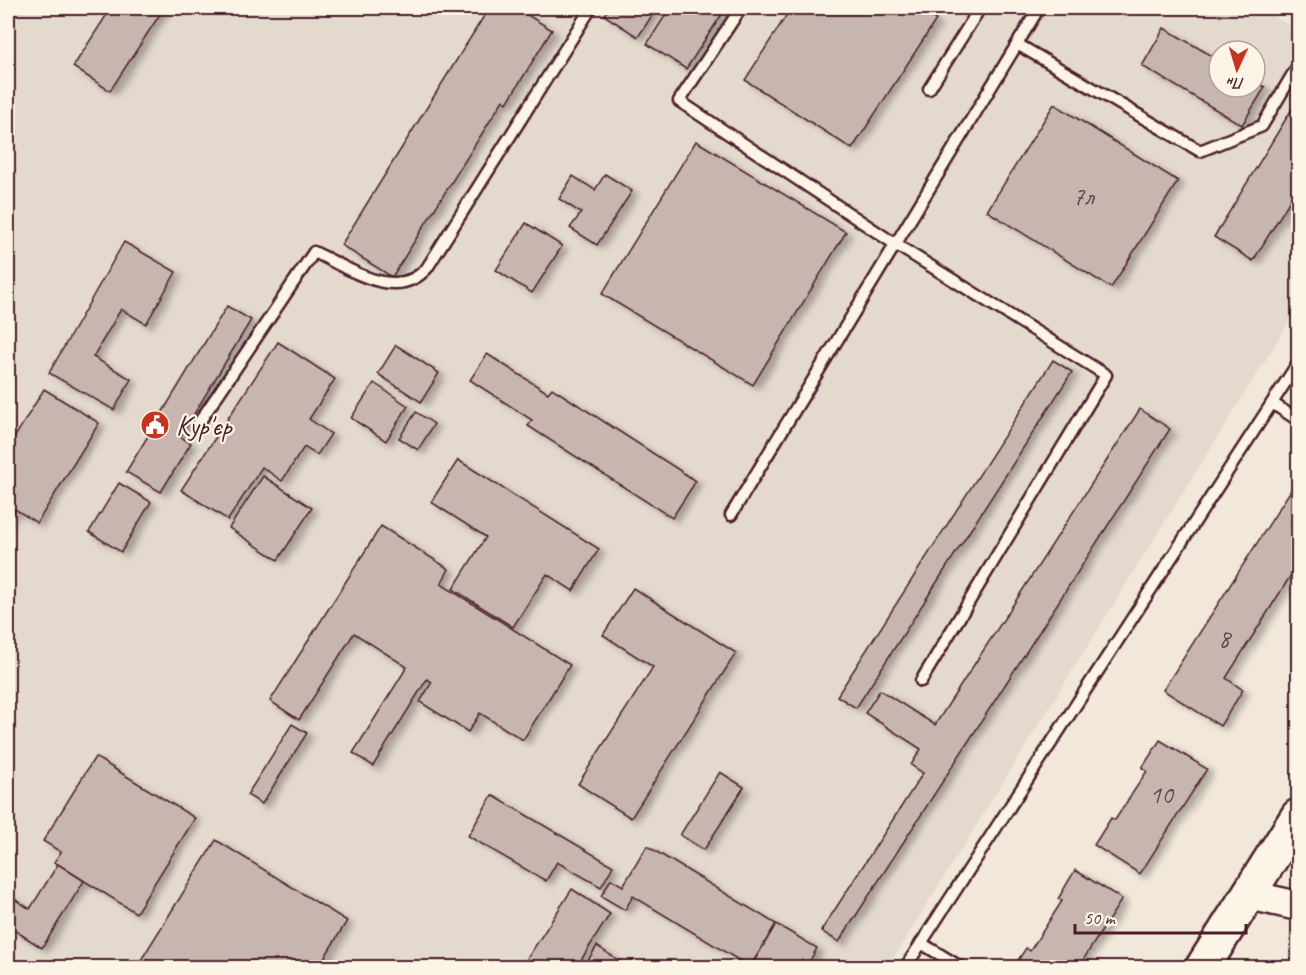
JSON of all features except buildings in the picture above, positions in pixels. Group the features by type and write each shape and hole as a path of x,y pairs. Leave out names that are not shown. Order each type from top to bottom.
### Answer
{"main road":[{"path":"1202,968 1299,816"}],"street":[{"path":"1249,895 1299,906"}],"lane":[{"path":"198,424 314,252 376,281 403,284 416,280 427,268 591,8"},
{"path":"741,8 679,101 895,244 1106,375 921,681"},
{"path":"929,89 980,8"},
{"path":"730,515 1039,8"},
{"path":"1017,44 1200,151 1262,126 1297,67"},
{"path":"905,968 1299,363"},
{"path":"1272,403 1299,420"},
{"path":"921,943 962,968"}],"shaded area":[{"path":"8,8 1261,8 1298,31 1298,308 888,967 8,967"}],"place":[{"name":"Кур'єр","path":"155,425"}]}
